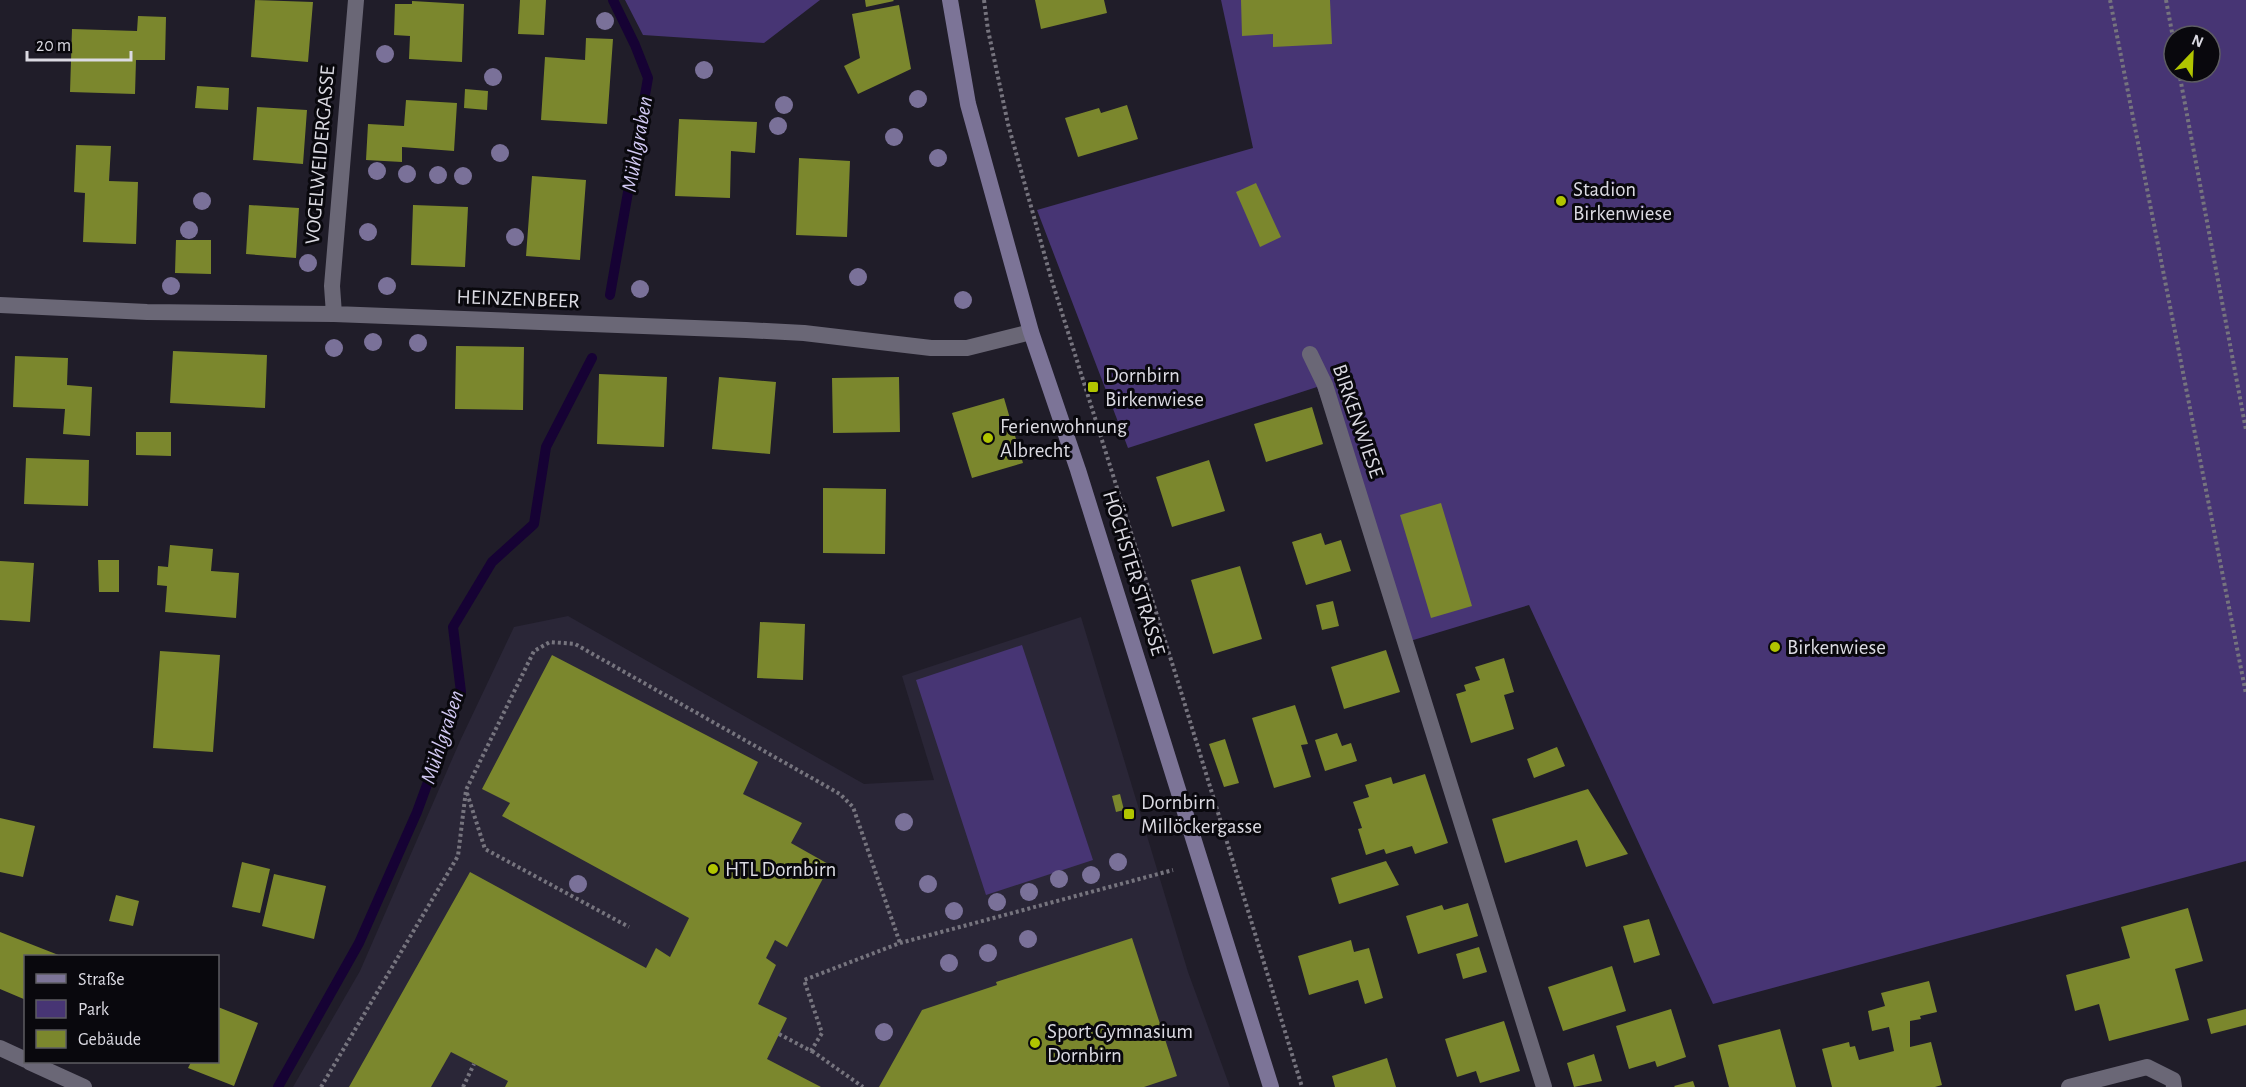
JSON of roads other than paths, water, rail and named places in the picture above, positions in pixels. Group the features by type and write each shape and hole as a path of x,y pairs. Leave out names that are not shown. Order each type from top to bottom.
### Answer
{"main road":[{"name":"HÖCHSTER STRASSE","path":"950,0 968,104 1032,332 1082,481 1271,1087"}],"street":[{"name":"VOGELWEIDERGASSE","path":"334,314 332,286 356,0"},
{"name":"HEINZENBEER","path":"0,305 147,312 334,314 746,330 804,333 931,348 968,348 1032,332"},
{"name":"BIRKENWIESE","path":"1310,354 1325,385 1544,1087"},
{"path":"0,1048 24,1060"},
{"path":"31,1063 84,1087"},
{"path":"2069,1087 2147,1067 2173,1080 2174,1087"}],"waterway":[{"name":"Mühlgraben","path":"610,295 648,78 613,0"},
{"name":"Mühlgraben","path":"278,1087 359,943 417,812 461,692 453,627 492,562 534,524 546,447 592,358"}],"place":[{"name":"Stadion Birkenwiese","path":"1561,201"},
{"name":"Dornbirn Birkenwiese","path":"1093,387"},
{"name":"Ferienwohnung Albrecht","path":"988,438"},
{"name":"Birkenwiese","path":"1775,647"},
{"name":"Dornbirn Millöckergasse","path":"1129,814"},
{"name":"HTL Dornbirn","path":"713,869"},
{"name":"Sport Gymnasium Dornbirn","path":"1035,1043"}]}
